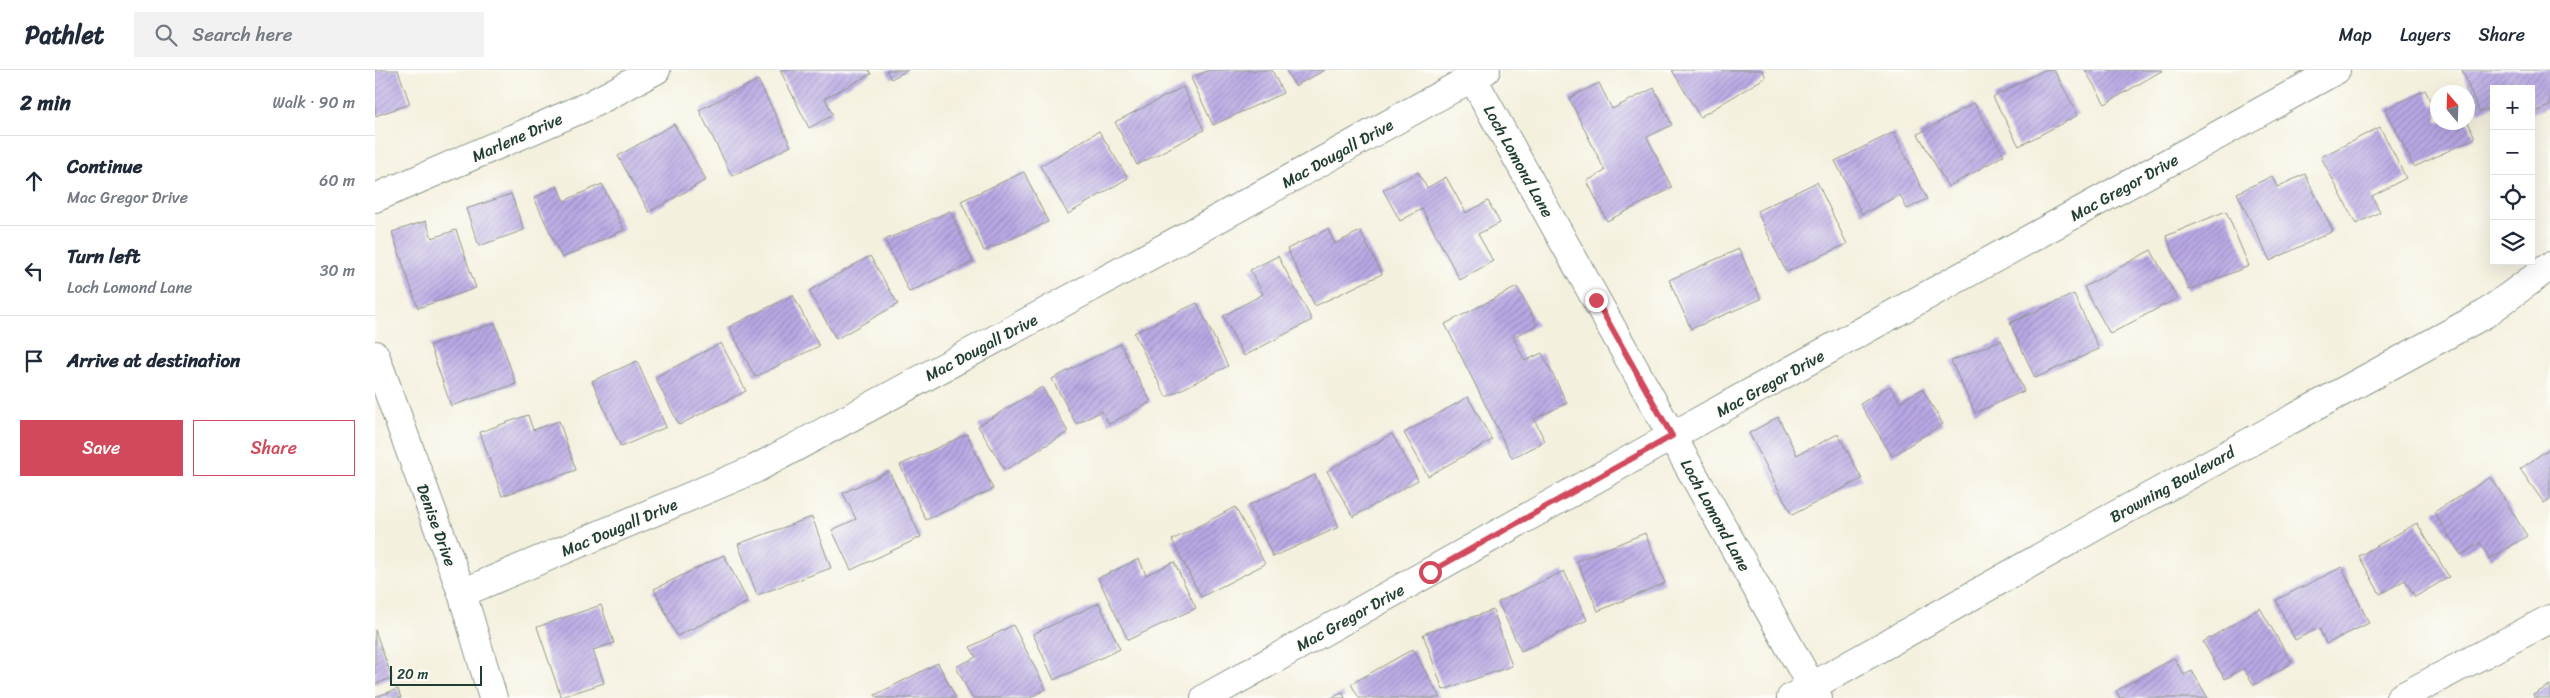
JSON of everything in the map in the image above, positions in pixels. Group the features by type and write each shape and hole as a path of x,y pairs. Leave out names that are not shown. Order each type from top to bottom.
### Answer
{"street":[{"name":"Marlene Drive","path":"375,198 588,106 656,70"},
{"name":"Mac Gregor Drive","path":"1205,698 1672,436 2336,70"},
{"name":"Loch Lomond Lane","path":"1475,72 1672,436 1807,694"},
{"name":"Mac Dougall Drive","path":"463,593 755,469 1203,227 1475,72"},
{"name":"Browning Boulevard","path":"1807,694 2103,522 2485,314 2550,266"},
{"name":"Denise Drive","path":"375,355 463,593 493,698"},
{"path":"2400,698 2550,619"}],"building":[{"path":"375,70 398,70 410,104 375,116"},
{"path":"780,70 869,70 871,74 825,98 833,115 809,128"},
{"path":"886,70 908,70 891,79"},
{"path":"1209,70 1272,70 1283,93 1213,125 1191,78"},
{"path":"1286,70 1325,70 1295,86"},
{"path":"1672,70 1762,70 1766,77 1700,117"},
{"path":"2044,70 2054,70 2078,115 2019,146 1993,97"},
{"path":"2085,70 2163,70 2105,104"},
{"path":"2462,70 2550,70 2550,106 2535,112 2535,85 2490,85 2490,108 2479,112 2475,102 2475,85 2468,85"},
{"path":"758,80 791,146 732,176 699,110"},
{"path":"1599,83 1612,109 1654,88 1672,125 1647,137 1672,188 1607,221 1587,181 1605,171 1569,98"},
{"path":"1183,87 1204,130 1137,165 1115,122"},
{"path":"2425,90 2430,100 2430,130 2472,130 2475,138 2414,167 2386,109"},
{"path":"1974,103 2004,155 1948,187 1918,134"},
{"path":"674,124 706,180 649,212 618,156"},
{"path":"2380,127 2406,178 2372,196 2380,212 2356,224 2321,157"},
{"path":"1099,131 1128,178 1068,214 1040,166"},
{"path":"1894,132 1927,199 1907,209 1900,195 1862,214 1835,161"},
{"path":"1024,172 1048,222 984,251 961,201"},
{"path":"1418,172 1427,188 1446,177 1466,213 1488,201 1500,223 1478,234 1493,261 1460,280 1422,209 1400,221 1383,190"},
{"path":"2305,174 2333,231 2270,261 2237,193 2272,176 2277,187"},
{"path":"1817,182 1847,244 1786,272 1757,211"},
{"path":"602,184 624,230 562,258 534,198 557,186 564,201"},
{"path":"511,194 524,230 479,246 466,209"},
{"path":"950,211 973,262 909,292 885,240"},
{"path":"2226,211 2249,266 2189,290 2166,236"},
{"path":"426,221 432,238 456,230 476,288 418,308 392,232"},
{"path":"1328,229 1335,244 1360,231 1382,274 1315,306 1287,249"},
{"path":"1739,249 1761,299 1691,329 1669,280"},
{"path":"2151,250 2177,298 2110,334 2084,287"},
{"path":"870,256 898,304 836,339 809,291"},
{"path":"1278,256 1312,320 1244,356 1223,316 1263,294 1250,270"},
{"path":"1517,287 1537,325 1513,337 1525,361 1542,353 1567,403 1534,419 1545,441 1512,458 1445,324"},
{"path":"2074,294 2099,349 2035,378 2010,323"},
{"path":"793,295 819,346 755,377 729,327"},
{"path":"1197,303 1228,366 1166,397 1134,333"},
{"path":"495,323 516,384 451,406 430,345"},
{"path":"2001,340 2024,391 1975,413 1951,361"},
{"path":"721,343 746,391 679,425 655,377"},
{"path":"1120,344 1151,402 1109,424 1102,411 1076,424 1052,379"},
{"path":"637,361 666,427 621,447 592,381"},
{"path":"1890,386 1900,402 1922,389 1943,424 1892,456 1860,404"},
{"path":"1042,387 1068,432 1005,470 978,426"},
{"path":"1468,397 1492,440 1428,476 1404,433"},
{"path":"528,415 533,430 559,421 576,470 502,496 480,432"},
{"path":"1778,417 1797,455 1838,434 1862,479 1792,515 1749,433"},
{"path":"967,434 993,489 926,520 900,465"},
{"path":"1392,434 1418,480 1353,517 1327,471"},
{"path":"2550,448 2550,499 2544,503 2520,469"},
{"path":"889,471 921,537 851,570 832,530 856,519 843,493"},
{"path":"1315,475 1339,527 1273,557 1249,505"},
{"path":"2491,477 2527,536 2490,559 2480,543 2461,555 2434,512"},
{"path":"1235,507 1265,564 1201,597 1172,540"},
{"path":"812,517 831,568 757,595 738,544"},
{"path":"2417,523 2449,577 2415,597 2405,580 2380,594 2359,556"},
{"path":"1645,533 1665,583 1598,611 1577,561"},
{"path":"724,555 748,602 677,636 654,589"},
{"path":"1139,559 1146,575 1174,562 1196,608 1128,640 1098,578"},
{"path":"2342,567 2369,623 2326,644 2319,628 2295,640 2276,600"},
{"path":"1564,571 1587,620 1521,651 1498,602"},
{"path":"1099,603 1120,649 1054,680 1033,634"},
{"path":"601,605 614,643 593,650 604,683 561,697 537,627"},
{"path":"2260,608 2292,663 2254,685 2243,668 2225,679 2203,642"},
{"path":"1493,610 1512,666 1443,690 1423,634"},
{"path":"1013,625 1046,689 1030,698 972,698 956,667 976,657 970,647"},
{"path":"375,630 392,678 375,684"},
{"path":"1413,649 1440,698 1359,698 1351,684"},
{"path":"2174,658 2184,675 2192,671 2208,698 2120,698 2116,691"},
{"path":"938,663 956,698 877,698 875,695"},
{"path":"2550,685 2550,698 2535,698 2533,695"},
{"path":"398,689 401,698 375,698 375,697"},
{"path":"1343,693 1345,698 1330,698"}],"route":[{"path":"1430,572 1672,436 1596,300"}]}
